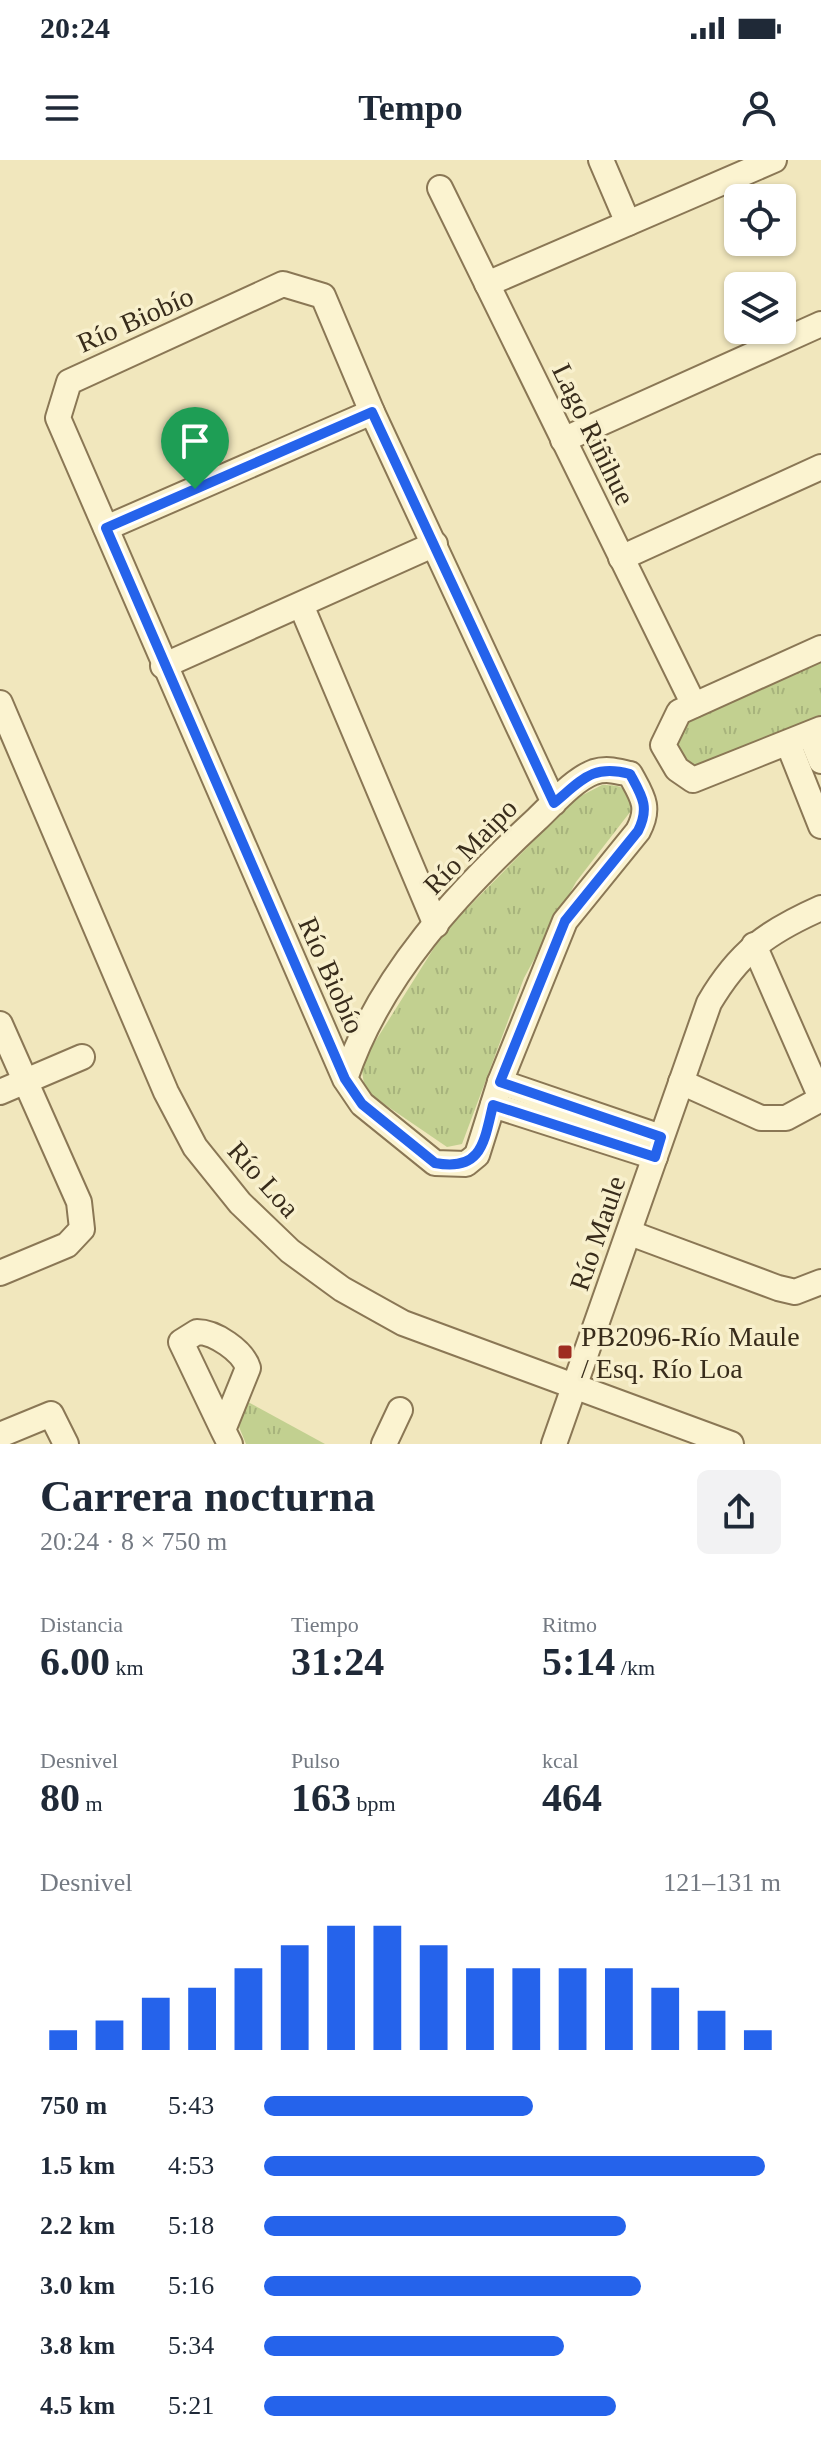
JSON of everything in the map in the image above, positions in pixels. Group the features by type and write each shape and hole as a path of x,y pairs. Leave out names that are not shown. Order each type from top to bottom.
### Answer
{"street":[{"path":"601,160 628,223"},
{"path":"487,284 768,161"},
{"name":"Lago Riñihue","path":"440,188 694,705"},
{"name":"Río Biobío","path":"345,1079 163,666 58,418 69,382 283,284 323,296 372,412 554,803"},
{"path":"563,440 821,324"},
{"path":"106,528 372,412"},
{"path":"621,558 821,467"},
{"path":"163,666 435,544"},
{"path":"301,605 436,925"},
{"path":"806,736 693,780 677,769 663,745 679,712 821,648"},
{"name":"Río Loa","path":"0,703 166,1092 195,1147 240,1203 290,1251 342,1289 403,1323 731,1444"},
{"path":"806,736 821,761"},
{"path":"806,736 821,826"},
{"name":"Río Maipo","path":"608,768 630,774 646,803 646,816 638,831 565,921 496,1094 477,1155 466,1164 435,1163 362,1104 345,1079 357,1042 400,972 480,871 554,803 590,773 608,768"},
{"name":"Río Maule","path":"554,1444 709,1003 728,970 754,945 787,923 821,908"},
{"path":"681,1082 761,1118 786,1118 821,1099 754,945"},
{"path":"0,1024 79,1202 82,1229 67,1245 0,1273"},
{"path":"0,1092 82,1057"},
{"path":"496,1094 658,1147"},
{"path":"630,1233 778,1288 795,1292 821,1282"},
{"path":"384,1444 400,1410"},
{"path":"0,1435 51,1414 66,1444"}],"green space":[{"path":"821,652 821,720 692,774 669,745 681,715"},
{"path":"602,785 623,788 634,807 576,882 524,978 462,1144 447,1147 365,1091 361,1064 444,932 575,799"},
{"path":"248,1402 325,1444 246,1444 237,1422"}],"place":[{"name":"PB2096-Río Maule / Esq. Río Loa","path":"565,1352"}],"route":[{"path":"372,412 554,803 590,773 608,768 630,774 646,803 646,816 638,831 582,896 565,921 500,1082 661,1137 655,1157 493,1105 477,1155 466,1164 435,1163 362,1104 345,1079 163,666 106,528 195,489 372,412"}]}
